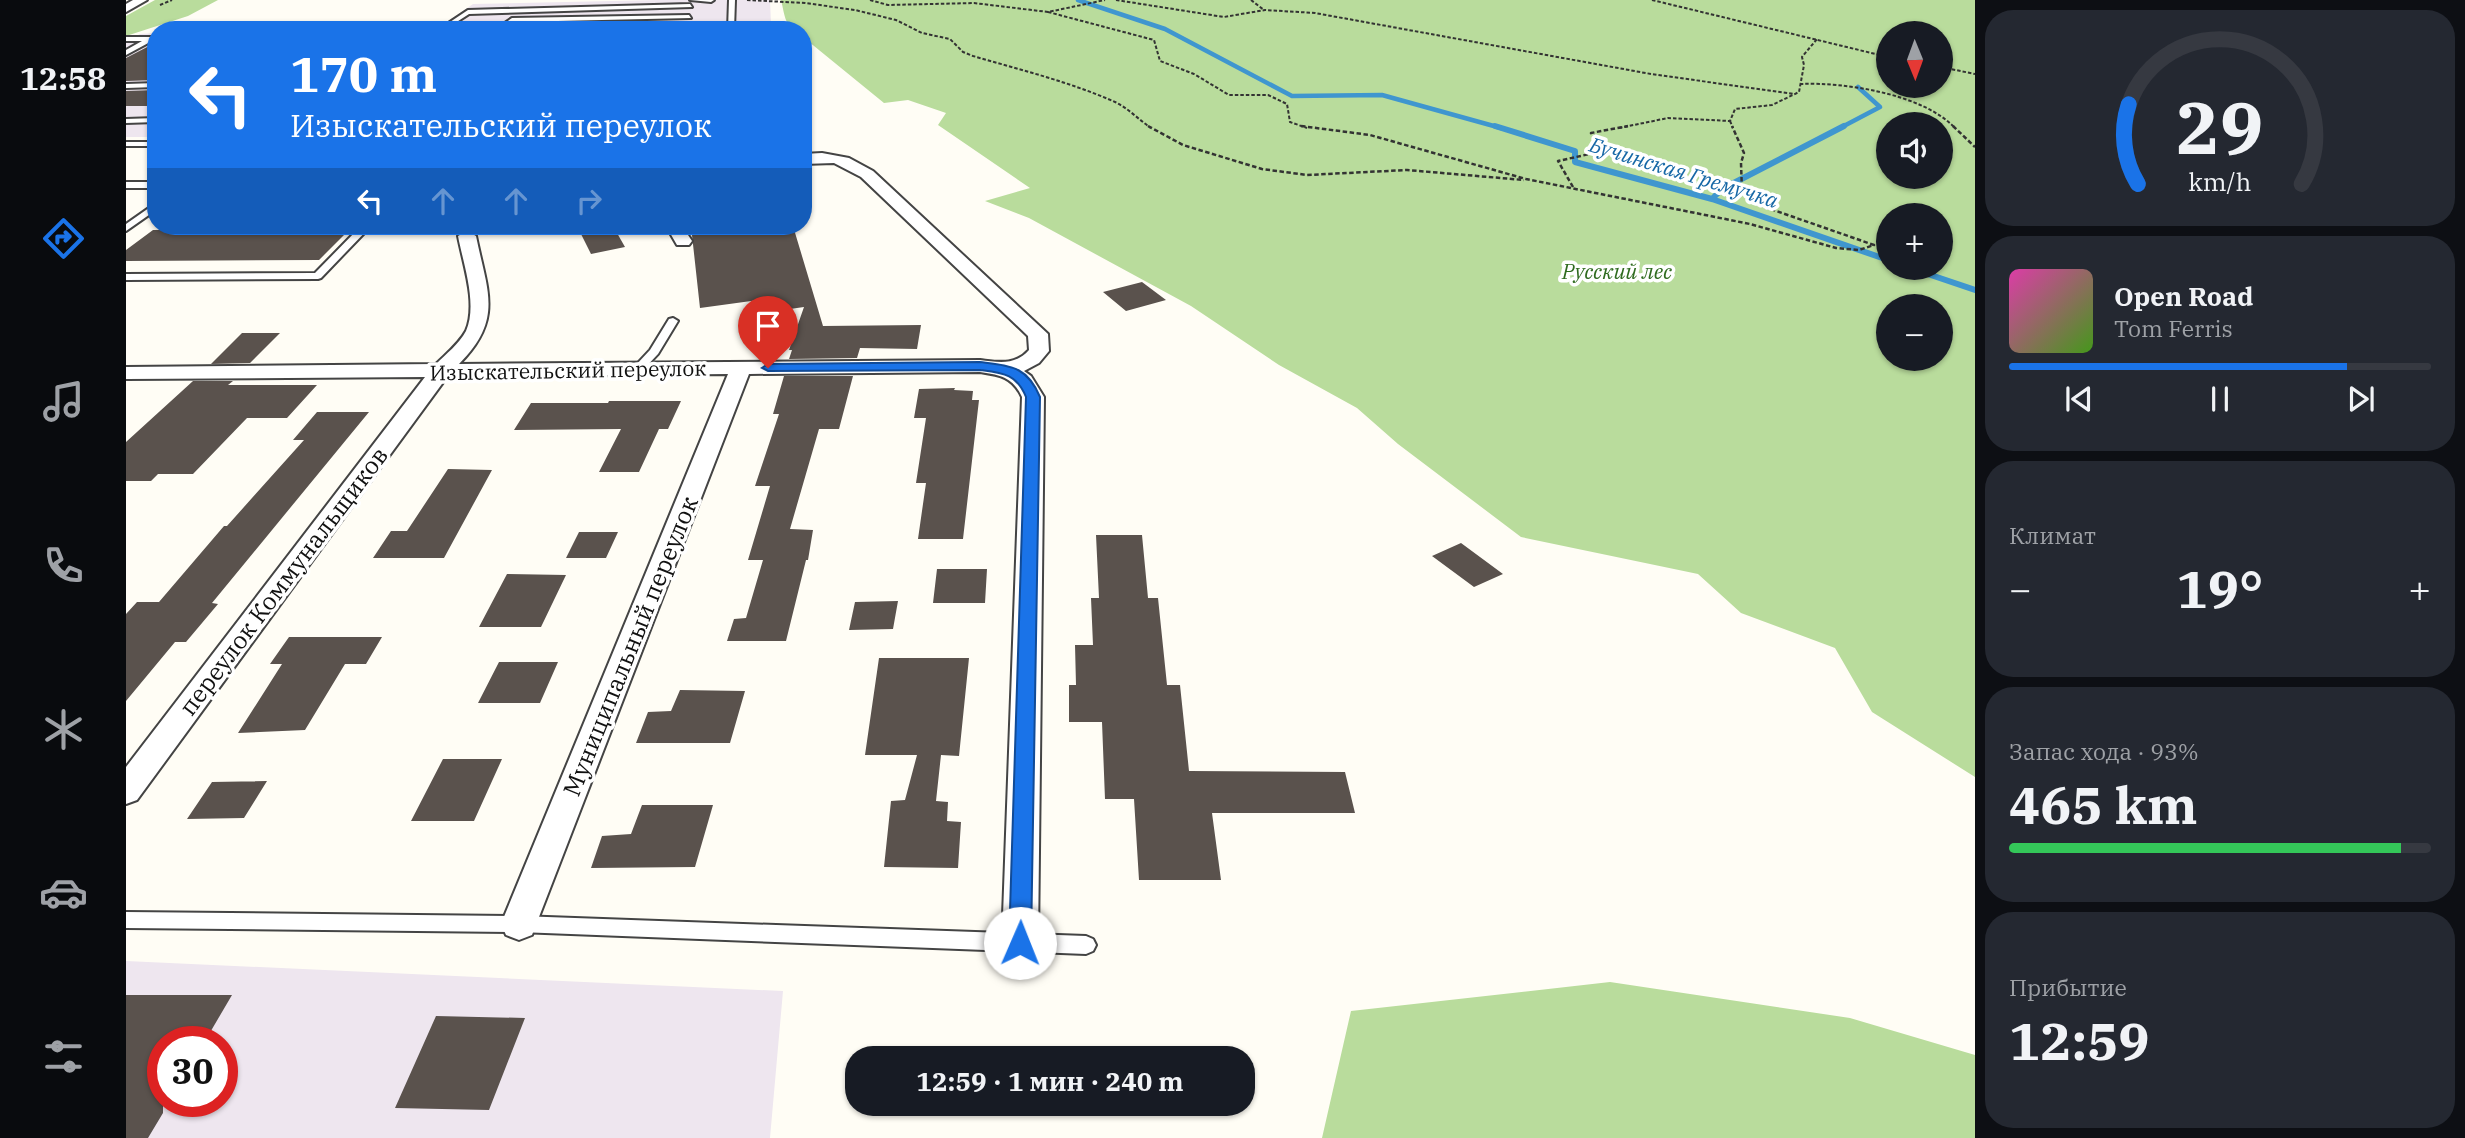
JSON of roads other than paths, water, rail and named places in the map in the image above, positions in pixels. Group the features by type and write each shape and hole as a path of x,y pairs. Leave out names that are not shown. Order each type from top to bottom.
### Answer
{"street":[{"path":"126,9 141,0"},
{"path":"812,159 844,159 867,174 1038,334 1039,351 1032,359 1009,370"},
{"name":"переулок Коммунальщиков","path":"126,791 440,372 468,341 478,324 478,306 467,236"},
{"name":"Изыскательский переулок","path":"135,373 980,366 1009,370"},
{"name":"Муниципальный переулок","path":"519,924 741,368"},
{"path":"1009,370 1026,381 1033,397 1020,943"},
{"path":"126,389 135,373"}],"lane":[{"path":"455,21 468,12 711,0"},
{"path":"731,21 732,0"},
{"path":"688,21 692,2"},
{"path":"511,21 689,17"},
{"path":"126,39 147,39"},
{"path":"126,53 147,42"},
{"path":"126,86 147,85"},
{"path":"126,121 147,120"},
{"path":"126,144 147,144"},
{"path":"126,185 147,185"},
{"path":"126,228 147,213"},
{"path":"126,277 318,276 357,235"},
{"path":"639,368 654,352 673,321"},
{"path":"126,920 519,924 1086,945"}],"waterway":[{"name":"Бучинская Гремучка","path":"1078,0 1165,29 1292,96 1382,95 1501,128"},
{"path":"1840,128 1880,107 1858,87"},
{"name":"Бучинская Гремучка","path":"1495,126 1575,151 1575,162 1712,199"},
{"path":"1712,199 1722,189 1844,126"},
{"name":"Бучинская Гремучка","path":"1712,199 1876,256"},
{"name":"Бучинская Гремучка","path":"1945,280 1975,290"}],"park label":[{"name":"Русский лес","path":"1617,271"}]}
